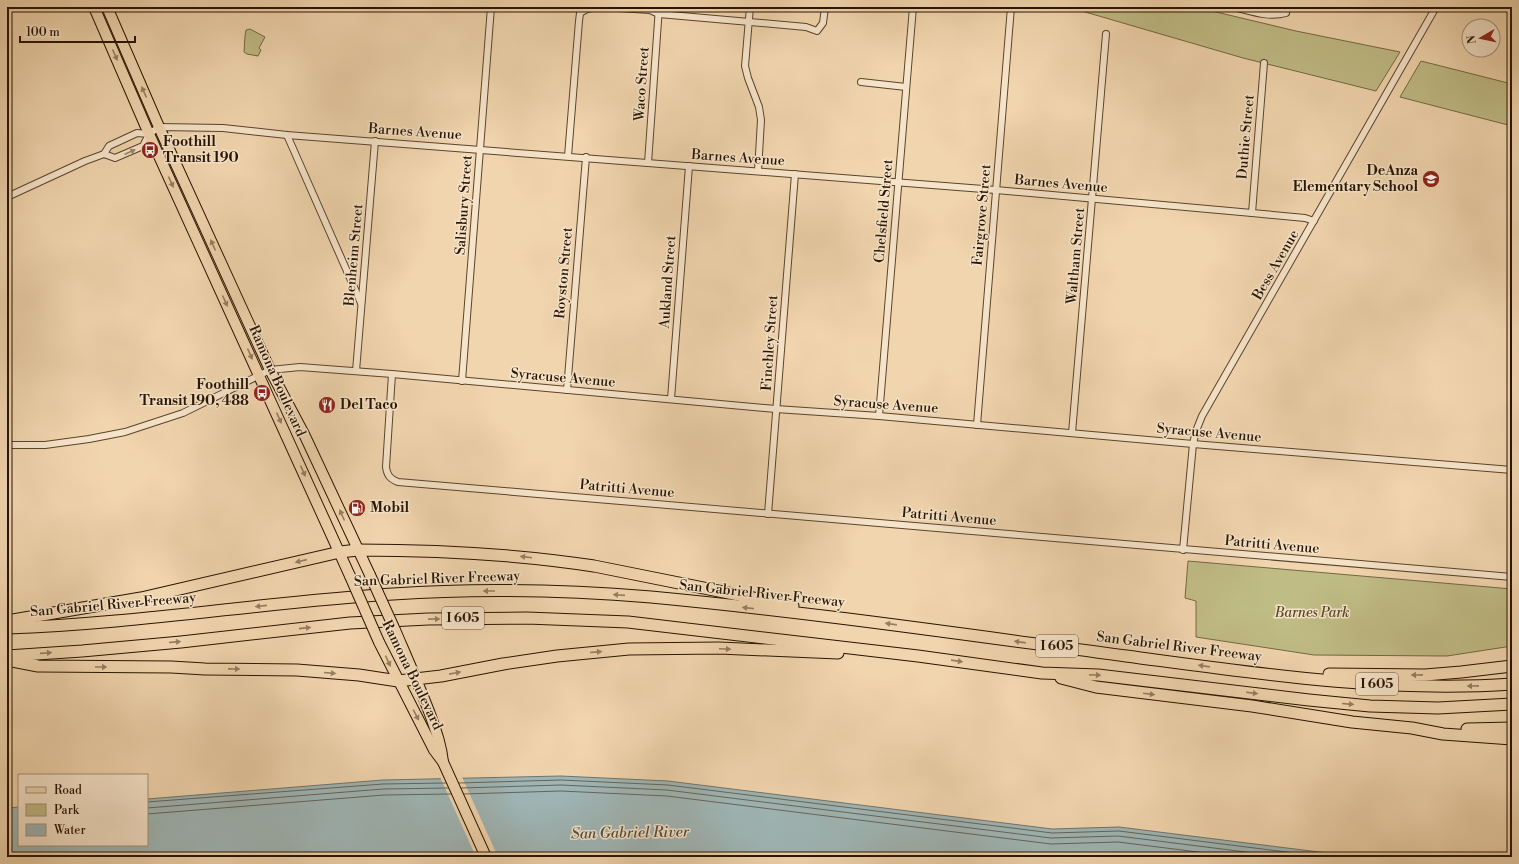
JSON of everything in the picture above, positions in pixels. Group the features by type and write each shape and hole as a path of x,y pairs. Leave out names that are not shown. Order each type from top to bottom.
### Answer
{"highway":[{"path":"7,621 141,598 340,552 358,550 507,555 594,566 870,621"},
{"name":"San Gabriel River Freeway","path":"7,628 98,623 397,593 542,591 650,597 870,621 1243,672 1366,684 1436,687 1512,684"},
{"name":"I 605","path":"7,656 151,645 350,624 428,619 527,618 628,622 918,656 1042,673 1098,675 1370,706 1438,708 1512,704"},
{"path":"7,660 38,666 297,670 359,675 398,681 416,680 526,660 629,649 720,648 918,656"},
{"path":"1243,672 1425,675 1512,666"},
{"path":"1042,673 1096,687 1252,706 1352,722 1412,728 1443,734 1512,739"},
{"path":"1412,728 1512,728"}],"main road":[{"name":"Ramona Boulevard","path":"94,7 149,134 340,552 379,642 434,750 443,762 486,857"},
{"name":"Ramona Boulevard","path":"107,7 159,127 270,370 304,434 399,640 442,747 443,762"}],"street":[{"name":"Salisbury Street","path":"462,381 490,7"},
{"path":"568,156 580,13 587,9 597,7"},
{"path":"603,7 659,10 806,27 817,31 823,23 824,7"},
{"path":"750,7 745,66 759,107 761,120 758,171"},
{"name":"Chelsfield Street","path":"879,416 913,7"},
{"name":"Fairgrove Street","path":"977,425 1011,7"},
{"path":"1233,7 1258,13 1279,15 1286,13"},
{"name":"Bess Avenue","path":"1183,550 1193,444 1202,416 1436,7"},
{"name":"Waco Street","path":"648,163 659,10"},
{"name":"Waltham Street","path":"1072,433 1106,34"},
{"name":"Duthie Street","path":"1252,213 1264,63"},
{"path":"861,82 906,87"},
{"path":"104,154 115,158 143,146 149,134 159,127"},
{"name":"Barnes Avenue","path":"159,127 223,128 288,135 996,190 1305,218 1314,221"},
{"path":"7,197 85,161 104,154 109,146 137,133 149,134"},
{"path":"288,135 362,304"},
{"name":"Blenheim Street","path":"356,371 375,141"},
{"name":"Royston Street","path":"567,390 586,158"},
{"name":"Aukland Street","path":"670,399 689,166"},
{"name":"Finchley Street","path":"768,514 795,174"},
{"name":"Syracuse Avenue","path":"7,445 45,445 114,434 142,427 183,413 270,370 300,367 776,409 879,416 1193,444 1512,470"},
{"name":"Patritti Avenue","path":"392,374 386,455 387,475 392,480 398,482 1512,578"}],"green space":[{"path":"1068,7 1195,7 1296,31 1400,52 1376,91 1243,58"},
{"path":"250,29 265,37 259,48 261,50 258,56 244,52 246,30"},
{"path":"1421,61 1512,84 1512,126 1400,97"},
{"name":"Barnes Park","path":"1188,561 1512,589 1512,646 1447,656 1314,655 1196,637 1196,601 1185,598"}],"water":[{"name":"San Gabriel River","path":"561,776 668,781 1052,829 1119,827 1359,857 7,857 7,808 18,807 18,846 148,846 148,799 383,780"}],"pier":[{"path":"440,777 462,777 498,857 476,857"}],"place":[{"name":"Foothill Transit 190","path":"150,150"},
{"name":"DeAnza Elementary School","path":"1431,179"},
{"name":"Foothill Transit 190, 488","path":"262,393"},
{"name":"Del Taco","path":"327,405"},
{"name":"Mobil","path":"357,508"}]}
